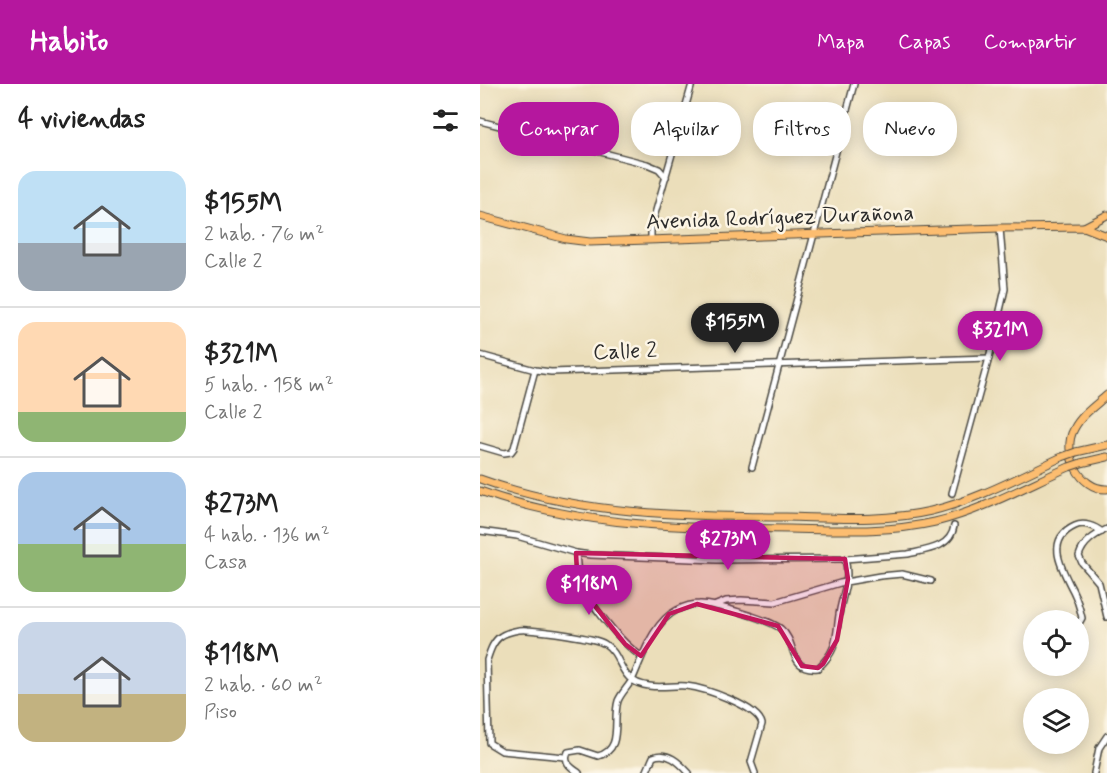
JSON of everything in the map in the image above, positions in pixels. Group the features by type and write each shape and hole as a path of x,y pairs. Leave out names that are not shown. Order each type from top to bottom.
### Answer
{"main road":[{"path":"1084,227 1107,215"},
{"name":"Avenida Rodríguez Durañona","path":"480,216 574,241 590,242 1084,227"},
{"path":"1084,227 1107,236"},
{"path":"1107,395 1078,422 1072,433 1070,444 1075,465 1081,477 1090,485 1107,489"},
{"path":"480,479 553,500 606,509 717,516 880,518 930,511 956,504 1062,457 1107,445"},
{"path":"480,491 548,511 617,522 735,528 880,530 907,527 951,517 1069,467 1107,457"}],"street":[{"path":"651,240 651,228 692,84"},
{"path":"752,467 854,84"},
{"path":"480,121 647,164 659,169 666,177"},
{"path":"952,493 989,358 1005,289 1000,228"},
{"name":"Calle 2","path":"480,355 550,372 989,358"},
{"path":"480,446 504,453 511,452 514,448 536,370"},
{"path":"1080,610 1063,573 1057,548 1064,533 1076,525 1090,525 1105,531"},
{"path":"480,531 517,536 576,553 717,560 845,559 908,554 934,547 947,541 953,533 954,526"},
{"path":"1105,531 1084,545 1079,559 1099,583 1107,617"},
{"path":"576,553 577,571 588,596 625,644 641,656"},
{"path":"565,758 572,750 598,756 610,751 614,744 618,702 632,680 641,656 669,614 679,608 698,604 715,606 778,626 787,635 796,660 802,666 810,669 818,668 835,646 840,609 848,582 845,559"},
{"path":"715,606 741,600 776,602 848,582 902,573 932,581"},
{"path":"565,758 502,751 489,743 487,660 495,642 501,636 525,630 597,640 610,648 620,667 632,680 647,686 702,689 750,709 757,714 762,724 751,762 755,773"},
{"path":"1096,772 1099,748 1107,736"},
{"path":"646,773 653,757 660,754 681,764 689,773"},
{"path":"565,758 566,762 579,773"}],"highlighted area":[{"path":"576,553 845,559 848,579 837,640 823,664 818,668 802,666 778,626 697,604 669,614 641,656 625,644 587,596 577,571"}],"tunnel":[{"path":"952,493 954,526"}]}
